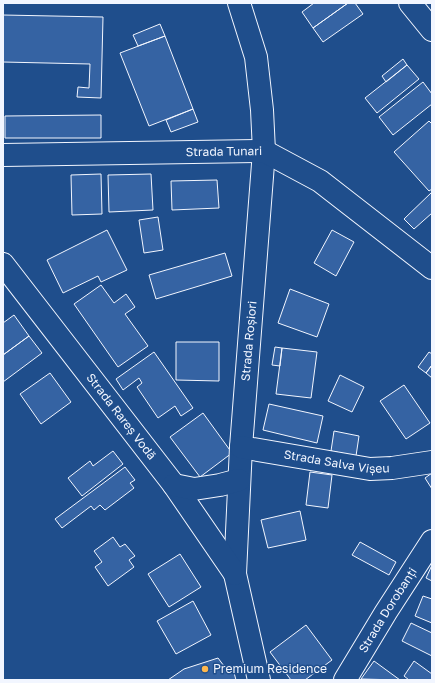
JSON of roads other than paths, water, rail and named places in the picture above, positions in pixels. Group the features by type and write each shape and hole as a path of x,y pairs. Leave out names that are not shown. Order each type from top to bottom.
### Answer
{"street":[{"name":"Strada Roșiori","path":"239,3 256,57 262,110 264,151 241,447 235,574 259,680"},
{"path":"410,3 432,30"},
{"name":"Strada Tunari","path":"3,155 264,151 320,181 432,268"},
{"name":"Strada Rareș Vodă","path":"3,264 10,288 174,485 235,574"},
{"name":"Strada Salva Vișeu","path":"241,447 370,469 392,468 432,462"},
{"path":"174,485 194,489 239,480"},
{"name":"Strada Dorobanți","path":"345,680 386,612 432,541"}],"place":[{"name":"Premium Residence","path":"205,669"}]}
